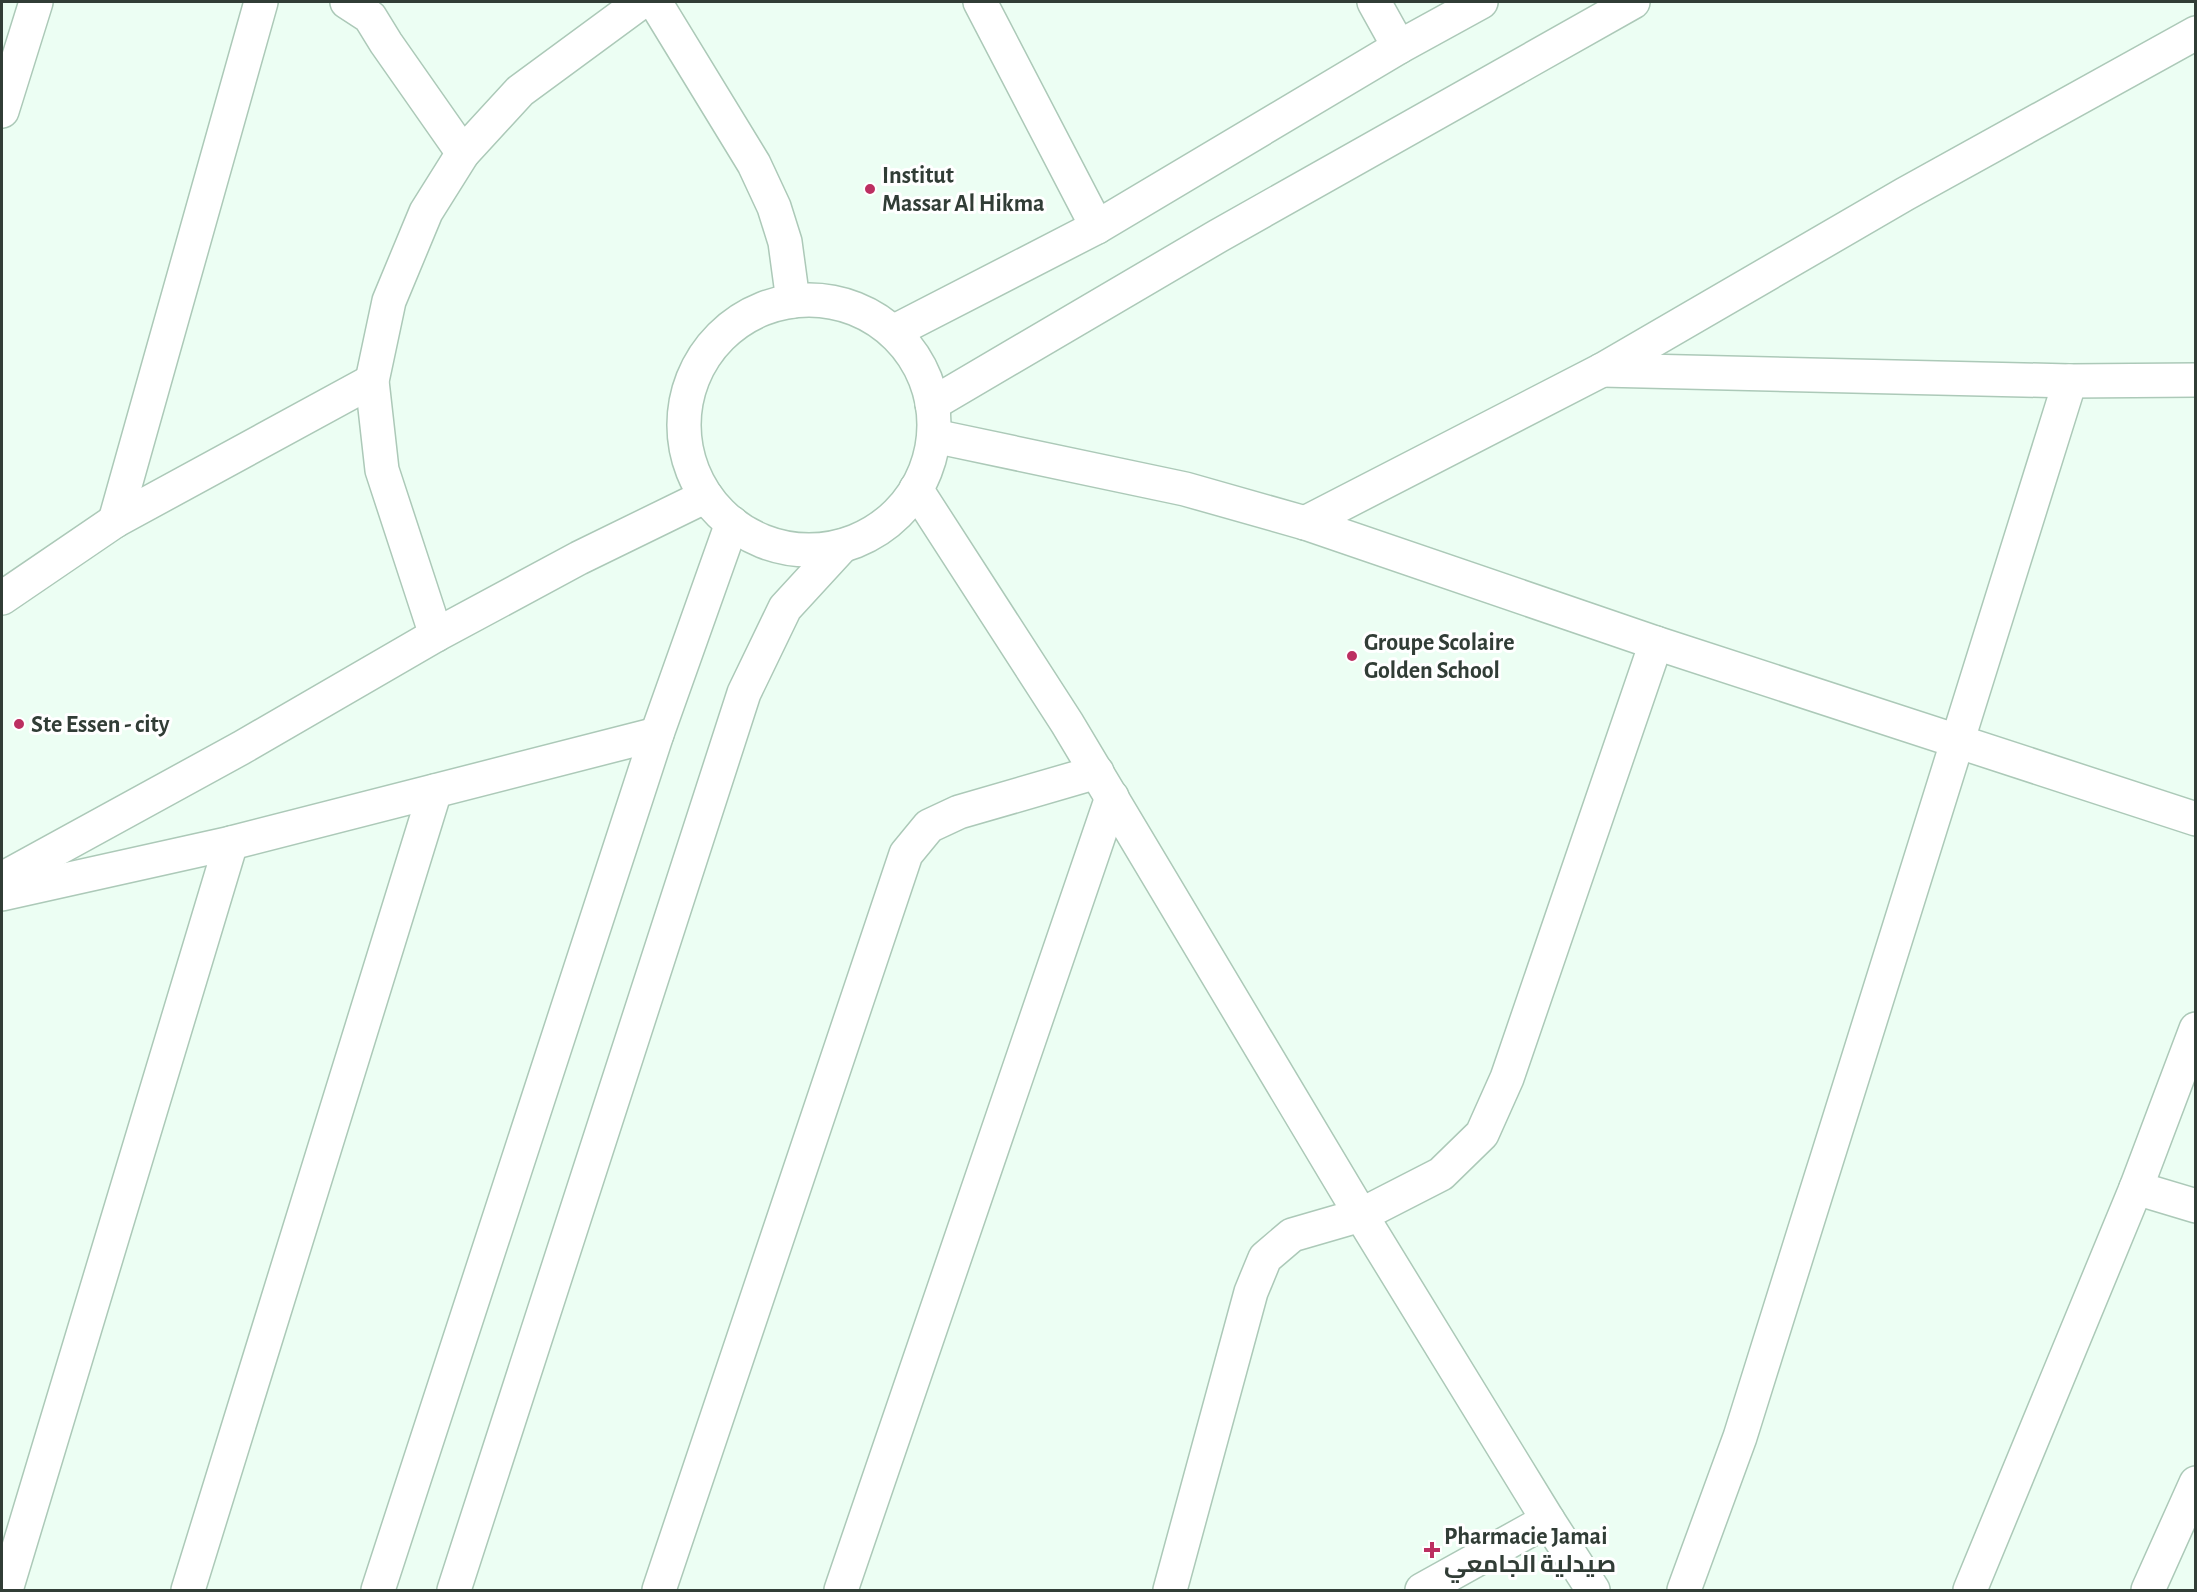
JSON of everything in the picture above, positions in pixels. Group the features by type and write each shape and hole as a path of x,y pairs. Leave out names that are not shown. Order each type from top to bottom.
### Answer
{"street":[{"path":"2,111 36,2"},
{"path":"115,521 261,2"},
{"path":"347,2 370,17 463,153"},
{"path":"436,635 382,470 372,381 389,301 426,212 463,153 520,91 641,2"},
{"path":"655,2 754,164 774,207 785,242 793,301"},
{"path":"980,2 1097,227"},
{"path":"1374,2 1399,47"},
{"path":"893,332 1097,227 1399,47 1480,2"},
{"path":"932,404 1218,236 1633,2"},
{"path":"1305,523 1602,370 1905,194 2196,33"},
{"path":"793,301 829,301 852,308 874,318 893,332 919,365 932,404 934,436 925,472 916,489 900,510 867,536 842,546 820,549 798,549 767,544 732,523 706,496 690,461 685,436 686,411 695,374 712,347 735,325 757,312 793,301"},
{"path":"1602,370 2070,381 2196,380"},
{"path":"2,598 115,521 372,381"},
{"path":"1684,1590 1740,1437 2070,381"},
{"path":"934,436 1185,489 1305,523 1656,643 2196,819"},
{"path":"916,489 1067,723 1361,1215 1593,1590"},
{"path":"2,879 241,748 436,635 579,558 706,496"},
{"path":"378,1590 657,734 732,523"},
{"path":"454,1590 744,693 785,608 842,546"},
{"path":"1170,1590 1251,1292 1265,1258 1292,1235 1361,1215 1441,1174 1482,1134 1507,1078 1656,643"},
{"path":"2,894 231,843 657,734"},
{"path":"659,1590 906,854 929,826 959,812 1104,785"},
{"path":"841,1590 1104,785"},
{"path":"188,1590 435,791"},
{"path":"6,1590 231,843"},
{"path":"1970,1590 2136,1188 2196,1029"},
{"path":"2136,1188 2196,1206"},
{"path":"2148,1590 2196,1483"},
{"path":"1422,1590 1548,1520"}],"place":[{"name":"Institut Massar Al Hikma","path":"870,189"},
{"name":"Groupe Scolaire Golden School","path":"1352,656"},
{"name":"Ste Essen - city","path":"19,724"},
{"name":"Pharmacie Jamai صيدلية الجامعي","path":"1432,1550"}]}
